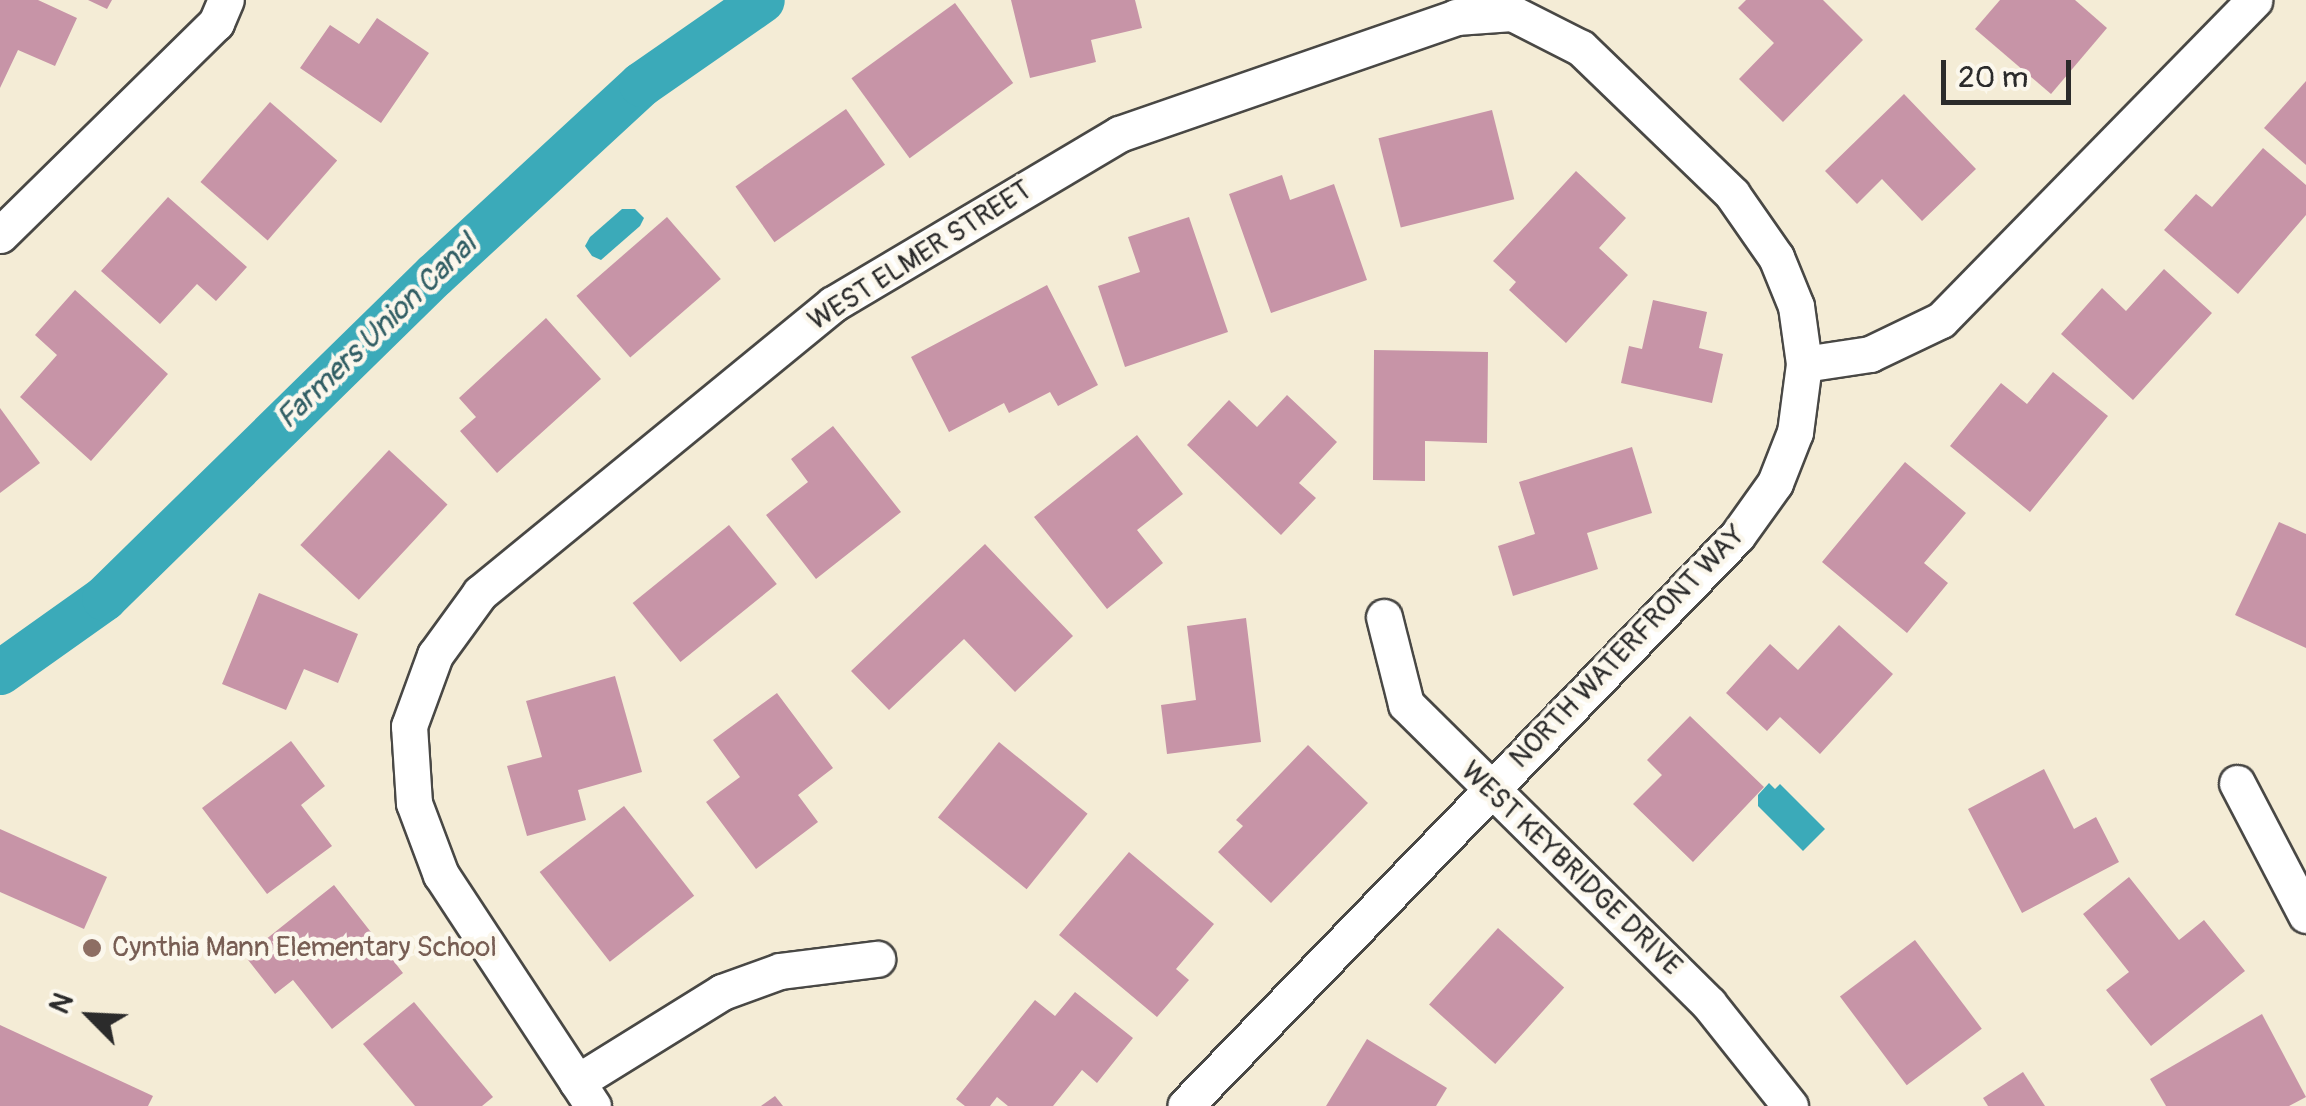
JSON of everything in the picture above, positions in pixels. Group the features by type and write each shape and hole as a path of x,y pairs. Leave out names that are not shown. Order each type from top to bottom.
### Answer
{"street":[{"path":"0,235 216,23 226,0"},
{"path":"1804,364 1870,354 1941,320 2254,0"},
{"name":"NORTH WATERFRONT WAY","path":"1185,1106 1737,536 1775,484 1795,432 1804,364 1796,306 1776,257 1732,194 1581,48 1512,14"},
{"name":"WEST ELMER STREET","path":"585,1094 440,875 414,803 409,726 435,655 480,592 833,304 1119,134 1456,17 1512,14"},
{"name":"WEST KEYBRIDGE DRIVE","path":"1384,617 1406,704 1709,1004 1790,1106"},
{"path":"2237,782 2306,915"},
{"path":"585,1094 722,992 780,971 877,959"}],"water":[{"path":"622,209 635,209 644,218 640,226 601,260 592,256 585,246 590,237"},
{"path":"1769,783 1775,789 1780,784 1825,829 1803,851 1758,806 1758,795"}],"building":[{"path":"0,0 38,0 77,18 55,66 18,50 0,88"},
{"path":"88,0 112,0 107,9"},
{"path":"1011,0 1135,0 1142,28 1091,40 1096,62 1030,78"},
{"path":"1746,0 1823,0 1863,40 1783,122 1739,79 1774,43 1738,8"},
{"path":"2000,0 2075,0 2107,28 2051,94 1975,29"},
{"path":"955,3 1013,83 910,158 851,78"},
{"path":"377,18 429,53 381,123 300,68 330,25 359,44"},
{"path":"2306,81 2306,165 2264,128"},
{"path":"1904,94 1976,169 1922,221 1882,179 1857,204 1825,171"},
{"path":"270,102 337,160 268,240 200,182"},
{"path":"846,109 885,165 774,242 735,186"},
{"path":"1492,110 1514,199 1401,228 1378,138"},
{"path":"2263,148 2306,185 2306,215 2238,294 2164,230 2196,194 2212,207"},
{"path":"1576,171 1626,218 1599,248 1628,275 1566,343 1509,290 1516,282 1493,261"},
{"path":"1282,175 1290,200 1334,184 1367,280 1271,313 1229,194"},
{"path":"168,197 247,267 216,301 197,284 160,324 101,271"},
{"path":"667,217 721,279 630,358 576,296"},
{"path":"1189,217 1228,332 1125,367 1098,286 1140,272 1128,237"},
{"path":"2164,269 2212,313 2133,400 2061,334 2102,288 2126,311"},
{"path":"1047,285 1098,385 1058,406 1050,392 1009,413 1004,403 949,432 911,357"},
{"path":"75,290 168,374 91,461 20,397 57,355 35,335"},
{"path":"1653,300 1707,312 1699,348 1723,354 1712,403 1621,383 1629,346 1642,349"},
{"path":"546,318 601,379 497,473 460,431 476,417 459,398"},
{"path":"1374,350 1488,352 1487,443 1425,441 1425,481 1373,480"},
{"path":"2053,372 2108,416 2030,512 1950,446 2001,383 2027,404"},
{"path":"1287,395 1337,442 1299,483 1316,498 1281,535 1187,445 1229,400 1257,427"},
{"path":"0,408 40,463 0,493"},
{"path":"833,426 901,512 816,579 766,515 808,482 791,459"},
{"path":"1137,435 1183,494 1137,530 1163,563 1107,609 1034,517"},
{"path":"1632,447 1652,513 1587,533 1598,569 1513,596 1498,546 1535,534 1519,482"},
{"path":"389,450 448,505 359,600 300,545"},
{"path":"1905,462 1966,513 1924,563 1948,583 1907,633 1822,562"},
{"path":"2279,522 2306,534 2306,648 2235,615"},
{"path":"729,525 777,584 680,662 633,603"},
{"path":"985,544 1073,636 1015,692 964,639 889,710 851,671"},
{"path":"259,593 358,634 338,683 304,669 286,710 222,684"},
{"path":"1246,618 1261,742 1167,754 1161,705 1196,700 1187,626"},
{"path":"1839,625 1893,674 1820,754 1780,717 1767,731 1726,693 1770,644 1798,670"},
{"path":"615,676 642,772 578,790 586,820 527,836 507,766 542,757 526,701"},
{"path":"777,693 833,768 798,795 818,822 756,869 706,802 740,777 713,740"},
{"path":"1690,716 1764,787 1693,862 1633,804 1662,775 1647,760"},
{"path":"291,741 325,786 301,805 332,846 267,894 202,808"},
{"path":"999,742 1088,814 1027,889 938,817"},
{"path":"1308,745 1368,803 1271,903 1218,852 1243,826 1236,820"},
{"path":"2044,769 2074,829 2096,817 2119,862 2022,913 1968,809"},
{"path":"624,806 694,896 610,962 540,872"},
{"path":"0,829 107,877 84,929 0,892"},
{"path":"1129,852 1214,924 1176,969 1189,980 1157,1017 1059,935"},
{"path":"2129,877 2179,940 2204,920 2245,971 2151,1046 2106,990 2129,972 2083,914"},
{"path":"334,885 403,973 332,1029 293,980 275,994 245,956"},
{"path":"1498,928 1564,988 1495,1064 1429,1005"},
{"path":"1915,940 1982,1029 1907,1085 1840,997"},
{"path":"1075,992 1133,1038 1097,1083 1082,1070 1053,1106 1008,1106 997,1097 990,1106 965,1106 956,1099 1035,1000 1055,1016"},
{"path":"414,1002 493,1097 482,1106 415,1106 363,1044"},
{"path":"2262,1014 2306,1097 2289,1106 2166,1106 2150,1079"},
{"path":"0,1025 153,1096 148,1106 0,1106"},
{"path":"1367,1039 1447,1088 1436,1106 1326,1106"},
{"path":"2023,1072 2045,1106 1988,1106 1983,1098"},
{"path":"775,1096 783,1106 761,1106"}],"waterway":[{"name":"Farmers Union Canal","path":"0,672 104,598 434,275 641,84 762,0"}],"place":[{"name":"Cynthia Mann Elementary School","path":"92,948"}]}
